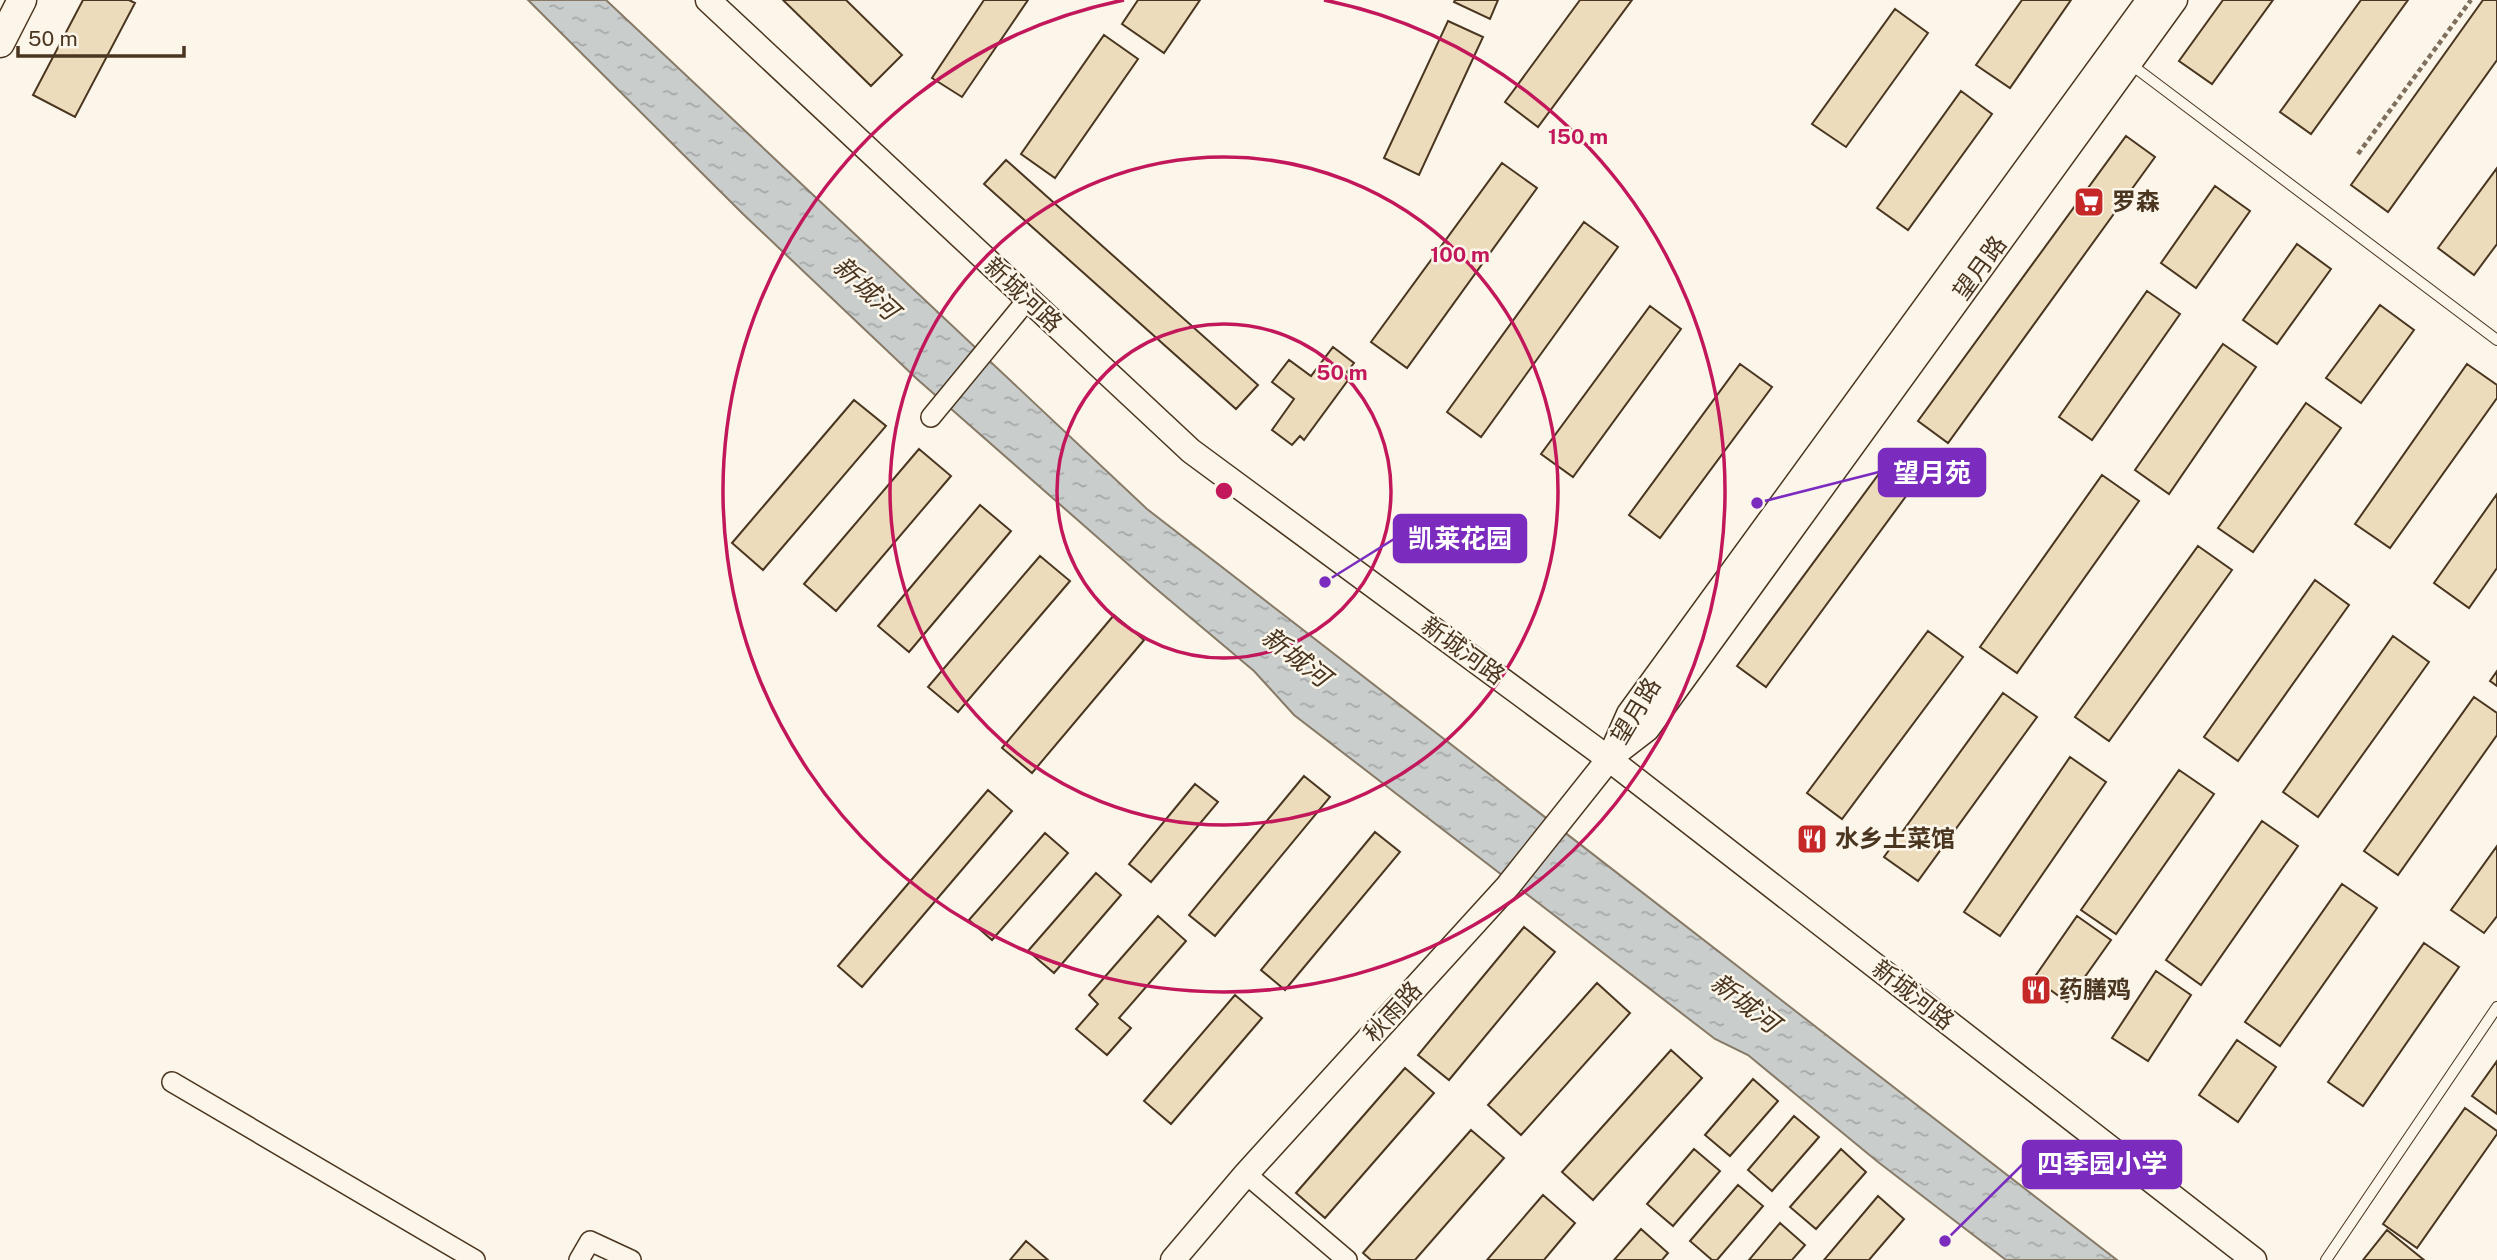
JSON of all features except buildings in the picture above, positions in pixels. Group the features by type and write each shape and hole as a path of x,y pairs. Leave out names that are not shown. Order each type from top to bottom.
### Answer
{"main road":[{"path":"0,43 22,0"}],"street":[{"name":"新城河路","path":"708,0 1191,451 1609,759 2254,1260"},
{"name":"望月路","path":"1609,759 1629,714 2149,0"},
{"name":"望月路","path":"1609,759 1647,729 2175,0"},
{"path":"931,417 1028,299"},
{"name":"秋雨路","path":"1173,1260 1246,1174 1508,886 1609,759"},
{"path":"172,1082 475,1260"},
{"path":"1246,1174 1347,1260"},
{"path":"579,1260 590,1241 631,1260"}],"lane":[{"path":"2129,63 2497,340"},
{"path":"2326,1260 2497,1007"}],"path":[{"path":"2358,154 2471,0"}],"water":[{"name":"新城河","path":"528,0 606,0 1147,509 2117,1260 2006,1260 1878,1162 1748,1055 1715,1039 1294,715 1254,671 917,379 742,213"}],"place":[{"name":"罗森","path":"2089,202"},
{"name":"望月苑","path":"1757,503"},
{"name":"凯莱花园","path":"1325,582"},
{"name":"水乡土菜馆","path":"1812,839"},
{"name":"药膳鸡","path":"2036,990"},
{"name":"四季园小学","path":"1945,1241"}]}
